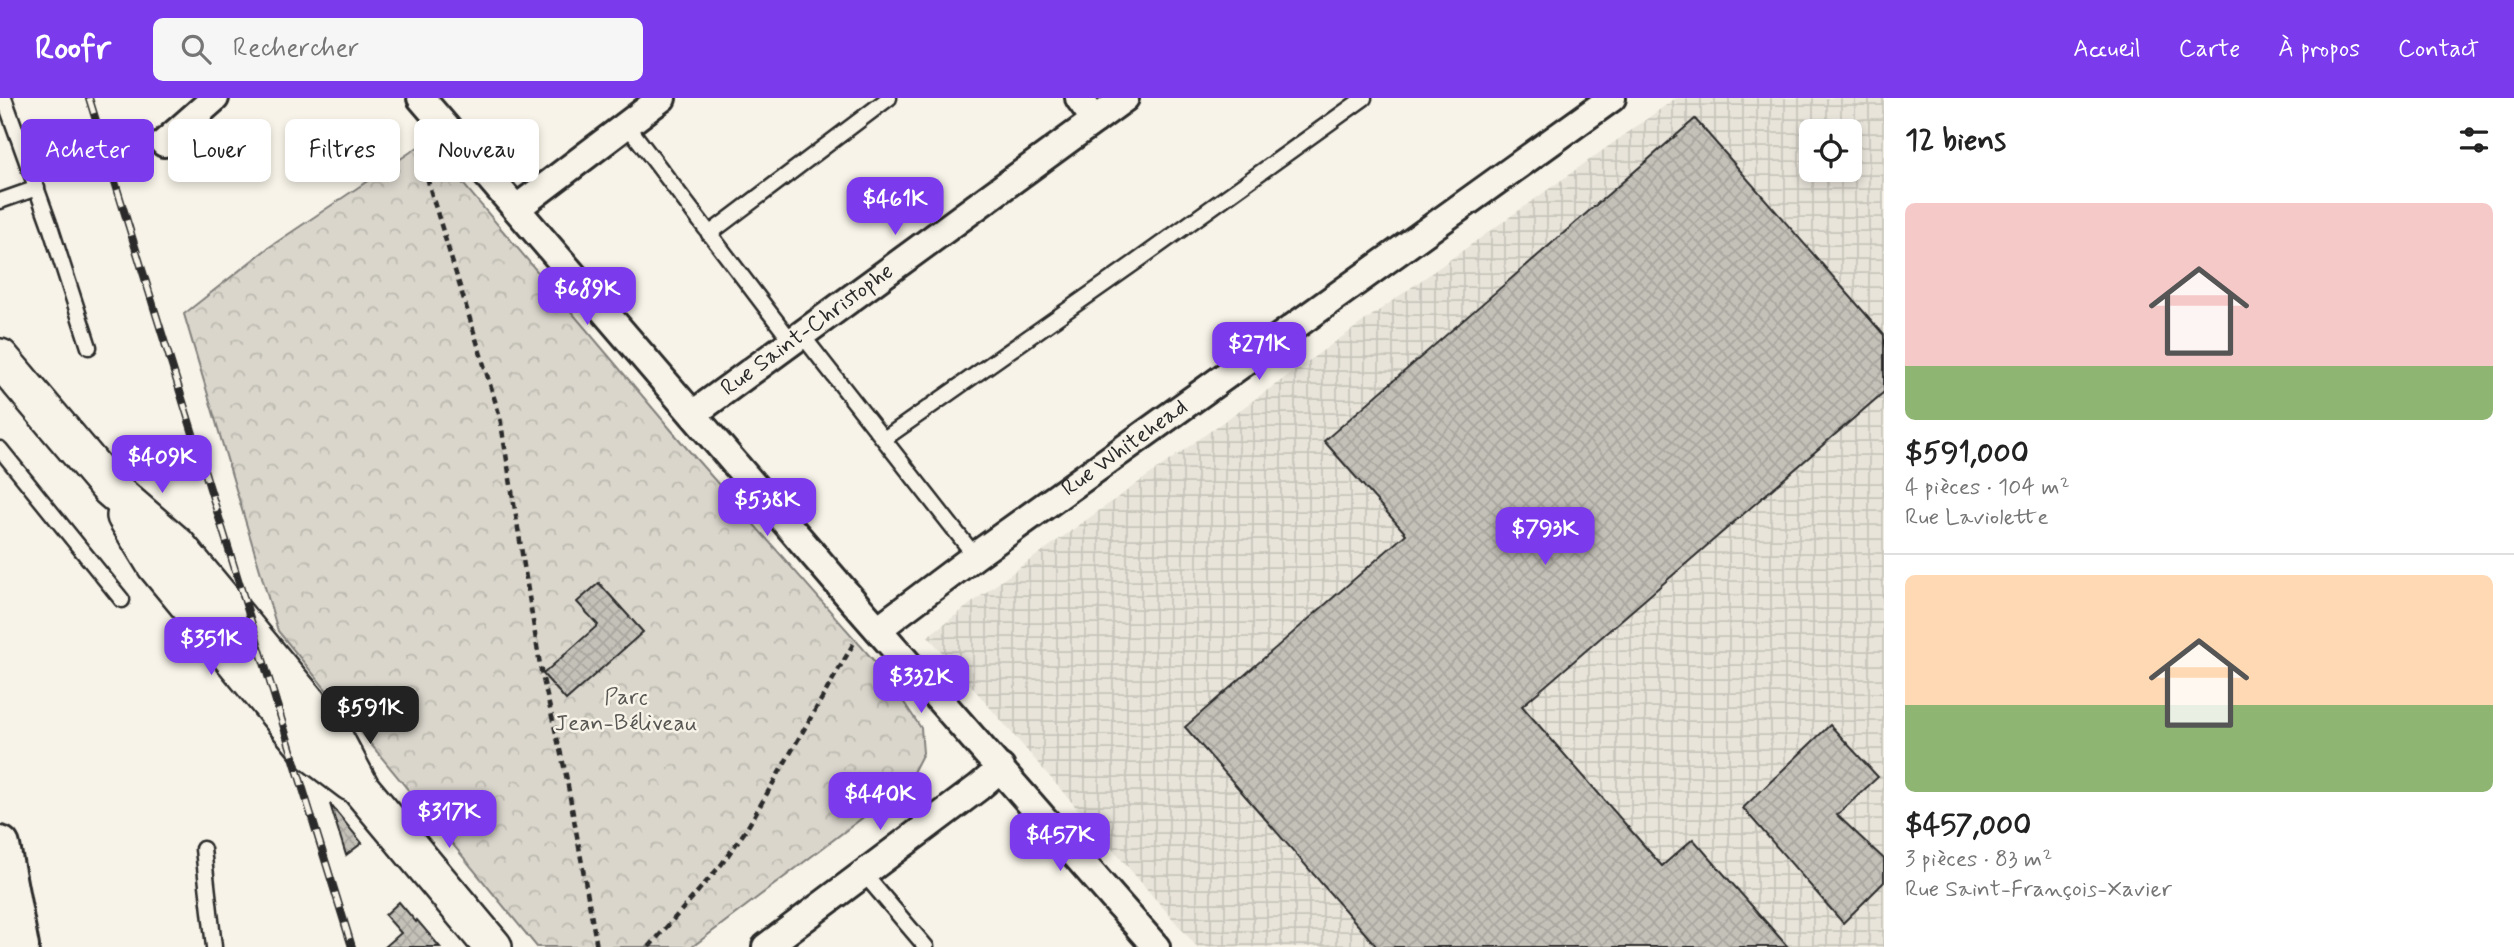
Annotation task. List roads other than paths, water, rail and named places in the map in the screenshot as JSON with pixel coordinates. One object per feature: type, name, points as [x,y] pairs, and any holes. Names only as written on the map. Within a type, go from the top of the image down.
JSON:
[{"type":"highway","points":[[0,846],[19,947]]},
{"type":"main road","points":[[1,360],[110,488],[177,546],[194,566],[329,729],[361,789],[493,947]]},
{"type":"street","points":[[164,143],[215,98]]},
{"type":"street","points":[[421,98],[693,414],[868,634],[1000,768],[1156,947]]},
{"type":"street","points":[[1079,98],[1095,120]]},
{"type":"street","name":"Rue Saint-Christophe","points":[[693,414],[1125,98]]},
{"type":"street","name":"Rue Whitehead","points":[[868,634],[1612,98]]},
{"type":"street","points":[[517,208],[627,125],[655,100]]},
{"type":"street","points":[[766,947],[979,787],[1000,768]]},
{"type":"lane","points":[[4,98],[37,188],[89,347]]},
{"type":"lane","points":[[709,234],[889,98]]},
{"type":"lane","points":[[884,439],[1364,98]]},
{"type":"lane","points":[[627,125],[709,234],[884,439],[975,556]]},
{"type":"lane","points":[[0,201],[37,188]]},
{"type":"lane","points":[[0,449],[122,600]]},
{"type":"lane","points":[[203,849],[215,947]]},
{"type":"lane","points":[[864,874],[926,947]]},
{"type":"railway","points":[[89,98],[352,947]]},
{"type":"park label","name":"Parc Jean-Béliveau","points":[[626,711]]}]
